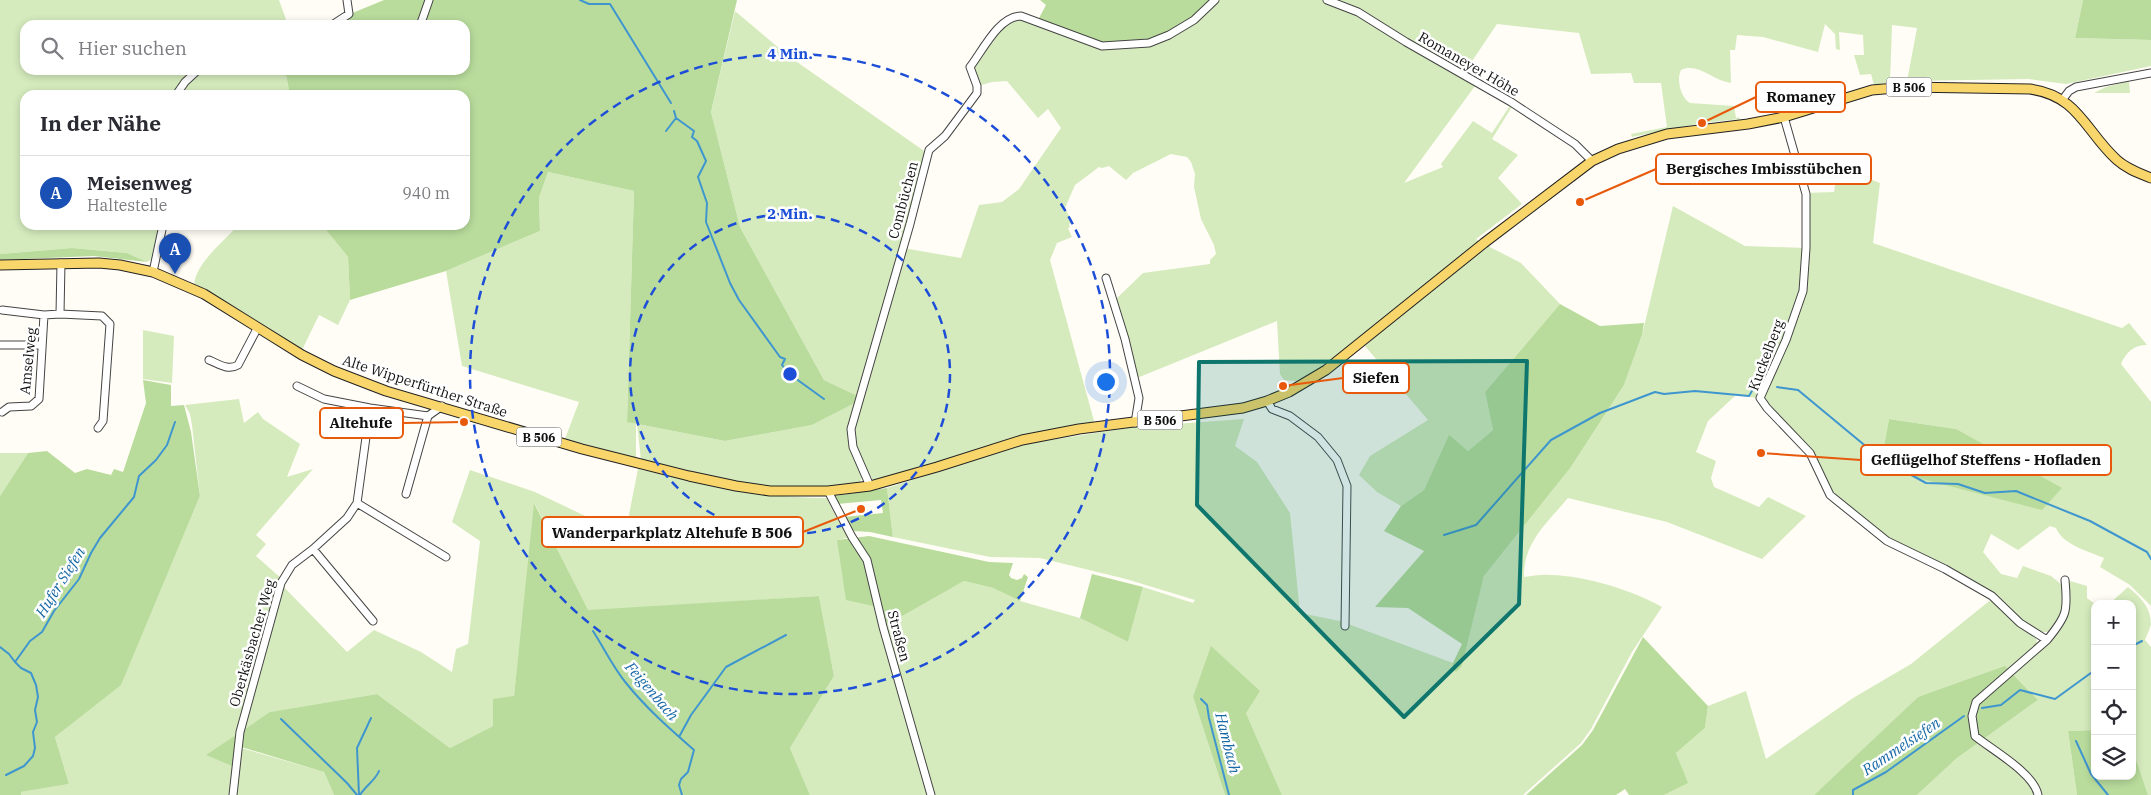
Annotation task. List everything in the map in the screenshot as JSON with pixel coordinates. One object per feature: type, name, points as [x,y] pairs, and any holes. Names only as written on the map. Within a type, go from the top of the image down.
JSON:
[{"type":"main road","name":"B 506","points":[[828,491],[870,486],[1022,440],[1079,429],[1240,408],[1267,402],[1289,392],[1326,370],[1484,243],[1592,161],[1618,148],[1667,134],[1748,124],[1784,117],[1872,90],[1907,87],[2038,90],[2063,100],[2072,107],[2118,161],[2134,171],[2151,178]]},
{"type":"main road","name":"Alte Wipperfürther Straße","points":[[0,265],[61,263],[120,265],[153,272],[204,294],[302,355],[334,371],[386,390],[536,436],[637,464],[736,486],[799,492],[828,491]]},
{"type":"street","points":[[340,20],[349,14],[347,0]]},
{"type":"street","points":[[422,20],[429,0]]},
{"type":"street","name":"Combüchen","points":[[870,486],[853,447],[851,429],[910,224],[929,150],[944,136],[977,93],[977,86],[970,67],[1004,21],[1012,16],[1021,16],[1102,46],[1148,43],[1169,35],[1194,20],[1215,0]]},
{"type":"street","name":"Romaneyer Höhe","points":[[1327,0],[1358,12],[1436,60],[1511,102],[1567,139],[1592,161]]},
{"type":"street","points":[[2063,100],[2069,91],[2076,88],[2151,73]]},
{"type":"street","points":[[179,90],[193,75]]},
{"type":"street","name":"Kuckelberg","points":[[1784,117],[1806,194],[1806,248],[1803,291],[1786,340],[1760,398],[1767,408],[1810,453],[1830,495],[1887,541],[1945,569],[1992,596],[2020,623],[2047,640]]},
{"type":"street","points":[[153,272],[161,230]]},
{"type":"street","points":[[60,314],[61,263]]},
{"type":"street","points":[[1106,278],[1125,339],[1139,398],[1135,423]]},
{"type":"street","name":"Amselweg","points":[[2,310],[44,315],[102,316],[110,324],[102,420],[98,428]]},
{"type":"street","name":"Amselweg","points":[[2,412],[9,407],[31,406],[39,399],[44,315]]},
{"type":"street","points":[[209,360],[227,368],[233,368],[238,365],[258,327]]},
{"type":"street","points":[[0,345],[42,345]]},
{"type":"street","points":[[297,386],[324,399],[428,416]]},
{"type":"street","points":[[1267,402],[1272,409],[1290,416],[1318,437],[1337,460],[1347,486],[1344,626]]},
{"type":"street","points":[[406,494],[428,416],[442,406]]},
{"type":"street","name":"Oberkäsbacher Weg","points":[[233,795],[240,732],[282,579],[292,565],[347,518],[357,503],[370,408]]},
{"type":"street","name":"Straßen","points":[[828,491],[867,560],[883,627],[931,795]]},
{"type":"street","points":[[357,503],[446,557]]},
{"type":"street","points":[[313,549],[373,621]]},
{"type":"street","points":[[2038,795],[2037,789],[2016,766],[1975,736],[1972,716],[1976,702],[2047,640],[2058,627],[2067,608],[2065,580]]},
{"type":"highlighted area","points":[[1527,361],[1519,604],[1404,717],[1197,505],[1199,362]]},
{"type":"green space","points":[[0,0],[279,0],[286,20],[20,20],[20,75],[188,75],[175,90],[20,90],[20,230],[159,230],[152,259],[147,262],[127,253],[72,248],[0,254]]},
{"type":"green space","points":[[384,0],[737,0],[711,112],[740,227],[824,380],[858,396],[855,403],[812,425],[725,441],[627,422],[634,191],[548,172],[539,198],[540,231],[446,271],[350,300],[348,257],[326,230],[470,230],[470,90],[289,90],[286,75],[470,75],[470,20],[341,20],[350,14]]},
{"type":"green space","points":[[1040,0],[1213,0],[1193,19],[1148,42],[1101,45],[1038,20],[1046,5]]},
{"type":"green space","points":[[1216,0],[1325,0],[1365,18],[1475,86],[1404,183],[1443,167],[1441,164],[1473,121],[1492,133],[1511,104],[1513,105],[1492,139],[1518,155],[1498,178],[1522,204],[1476,239],[1481,243],[1325,366],[1296,381],[1284,380],[1280,374],[1277,321],[1137,378],[1115,300],[1143,273],[1210,264],[1210,260],[1216,254],[1214,245],[1201,219],[1194,187],[1195,174],[1187,157],[1171,154],[1133,173],[1126,180],[1109,166],[1099,167],[1075,185],[1065,208],[1073,223],[1069,224],[1070,227],[1068,228],[1072,237],[1057,243],[1050,260],[1094,421],[873,480],[854,445],[853,428],[903,248],[961,258],[979,205],[1002,202],[1019,189],[1061,128],[1048,109],[1038,118],[1007,81],[992,82],[978,86],[971,68],[1004,23],[1012,17],[1038,23]]},
{"type":"green space","points":[[1331,0],[2083,0],[2075,38],[2151,40],[2151,66],[2066,84],[2029,79],[1907,81],[1917,28],[1892,25],[1890,82],[1874,85],[1871,74],[1860,75],[1854,55],[1864,55],[1863,35],[1839,32],[1840,50],[1836,49],[1835,34],[1825,24],[1818,52],[1763,37],[1737,35],[1735,50],[1730,50],[1731,83],[1724,82],[1700,70],[1687,68],[1681,70],[1679,84],[1684,97],[1690,103],[1734,106],[1736,118],[1739,117],[1740,119],[1702,123],[1632,137],[1631,134],[1667,127],[1661,83],[1634,83],[1631,73],[1591,74],[1579,33],[1497,24],[1464,73]]},
{"type":"green space","points":[[2083,0],[2151,0],[2151,40],[2075,38]]},
{"type":"green space","points":[[735,11],[787,55],[927,153],[858,396],[824,380],[740,227],[711,112]]},
{"type":"green space","points":[[197,75],[286,75],[289,90],[182,90]]},
{"type":"green space","points":[[2129,81],[2130,93],[2094,93],[2106,87]]},
{"type":"green space","points":[[1838,167],[1880,183],[1873,243],[2122,328],[2129,323],[2147,345],[2138,346],[2131,350],[2121,364],[2151,402],[2151,606],[2130,585],[2100,567],[2104,558],[2070,543],[2059,534],[2056,528],[2050,526],[2018,550],[1991,534],[1983,552],[2001,574],[2017,578],[2023,566],[2051,576],[2062,585],[2065,609],[2053,629],[2047,632],[2040,632],[2032,629],[2006,607],[1887,541],[1829,493],[1811,451],[1767,407],[1762,396],[1803,291],[1806,193],[1834,192]],"holes":[[[1889,419],[1956,429],[1959,487],[1880,468]]]},
{"type":"green space","points":[[548,172],[634,191],[627,421],[636,424],[636,459],[565,439],[579,402],[462,366],[446,271],[540,231],[539,198]]},
{"type":"green space","points":[[1673,206],[1745,246],[1805,248],[1800,290],[1784,339],[1758,398],[1736,395],[1708,421],[1696,452],[1716,461],[1711,478],[1714,487],[1759,507],[1768,497],[1806,516],[1762,559],[1667,522],[1568,498],[1532,544],[1525,565],[1524,577],[1548,575],[1594,581],[1637,595],[1662,607],[1632,652],[1591,729],[1581,743],[1523,795],[1282,795],[1246,713],[1193,697],[1225,795],[810,795],[790,748],[834,676],[819,596],[588,611],[535,504],[514,696],[493,726],[450,748],[377,694],[271,712],[240,732],[281,584],[347,652],[374,630],[421,652],[452,672],[456,649],[468,644],[480,541],[452,522],[470,470],[535,492],[625,535],[638,469],[755,493],[827,498],[837,519],[851,537],[837,540],[878,607],[886,624],[964,581],[993,588],[1020,601],[1080,618],[1128,642],[1143,587],[1193,603],[1195,600],[1126,579],[1040,558],[990,557],[893,537],[887,488],[1025,444],[1134,427],[1244,419],[1235,446],[1257,462],[1290,513],[1300,613],[1340,621],[1453,663],[1453,669],[1462,666],[1484,576],[1571,467],[1624,385],[1642,335]]},
{"type":"green space","points":[[233,230],[326,230],[348,257],[350,300],[338,325],[319,315],[302,350],[194,285],[200,268]]},
{"type":"green space","points":[[1484,244],[1521,263],[1560,304],[1485,392],[1493,430],[1468,451],[1449,436],[1424,490],[1401,506],[1377,492],[1359,475],[1370,456],[1428,420],[1365,346]]},
{"type":"green space","points":[[72,248],[127,253],[147,262],[94,256],[0,260],[0,254]]},
{"type":"green space","points":[[1560,304],[1600,326],[1644,323],[1642,335],[1624,385],[1571,467],[1484,576],[1462,666],[1456,672],[1453,669],[1453,663],[1462,644],[1408,608],[1375,607],[1424,551],[1384,531],[1401,506],[1424,490],[1449,435],[1468,451],[1493,430],[1485,392]]},
{"type":"green space","points":[[143,330],[174,336],[172,383],[143,379]]},
{"type":"green space","points":[[143,380],[171,385],[171,406],[184,405],[191,432],[200,496],[121,685],[55,737],[69,784],[21,792],[21,795],[0,795],[0,496],[28,453],[47,451],[75,473],[87,469],[111,475],[114,469],[123,472],[146,403]]},
{"type":"green space","points":[[239,399],[244,423],[258,412],[263,419],[300,444],[287,477],[313,469],[256,535],[266,544],[256,556],[282,579],[239,733],[207,755],[234,767],[231,795],[21,795],[21,792],[69,784],[55,737],[121,684],[200,496],[192,425],[190,414],[185,405]]},
{"type":"green space","points":[[855,403],[851,444],[862,477],[860,483],[772,487],[723,479],[641,460],[637,424],[725,441],[812,425]]},
{"type":"green space","points":[[1889,419],[1956,429],[2062,488],[2042,510],[1880,468]]},
{"type":"green space","points":[[0,453],[28,453],[0,496]]},
{"type":"green space","points":[[887,488],[893,537],[854,531],[844,517],[883,513],[881,500],[837,504],[835,496]]},
{"type":"green space","points":[[534,503],[588,610],[819,596],[834,676],[790,748],[810,795],[334,795],[324,772],[238,746],[234,767],[206,755],[270,712],[377,694],[450,748],[493,726],[493,699],[514,696]]},
{"type":"green space","points":[[869,536],[989,562],[1013,563],[1009,575],[1011,578],[1017,580],[1022,578],[1024,574],[1028,577],[1020,601],[993,588],[964,581],[886,625],[878,607],[846,600],[837,540]]},
{"type":"green space","points":[[1092,574],[1143,587],[1128,642],[1080,618]]},
{"type":"green space","points":[[2070,581],[2087,586],[2087,598],[2091,601],[2091,730],[2068,731],[2077,795],[2039,795],[2038,789],[1982,740],[2038,700],[2011,672],[2065,618],[2067,585]]},
{"type":"green space","points":[[2128,587],[2147,607],[2151,618],[2151,626],[2145,640],[2151,647],[2151,795],[2148,795],[2136,759],[2136,600],[2113,600]]},
{"type":"green space","points":[[1993,598],[2036,637],[2037,645],[2009,670],[1918,697],[1814,795],[1664,795],[1687,783],[1676,753],[1705,728],[1708,706],[1746,691],[1766,759],[1853,698],[1911,664]]},
{"type":"green space","points":[[1643,637],[1708,706],[1705,728],[1676,753],[1688,783],[1664,795],[1629,795],[1625,789],[1616,795],[1526,795],[1582,745],[1593,730]]},
{"type":"green space","points":[[1211,646],[1260,691],[1246,713],[1282,795],[1225,795],[1193,697]]},
{"type":"green space","points":[[2005,666],[2038,700],[1957,758],[1917,795],[1814,795],[1918,697]]},
{"type":"green space","points":[[2091,730],[2091,780],[2136,780],[2136,759],[2148,795],[2077,795],[2068,731]]},
{"type":"green space","points":[[1980,741],[2024,774],[2037,795],[1917,795],[1957,758]]},
{"type":"green space","points":[[238,747],[324,772],[334,795],[233,795]]},
{"type":"waterway","points":[[580,0],[589,4],[610,4],[671,103]]},
{"type":"waterway","points":[[674,111],[676,118],[694,131],[692,137],[697,141],[706,161],[698,177],[707,203],[706,222],[730,283],[739,300],[780,357],[785,359],[782,365],[788,373],[824,399]]},
{"type":"waterway","points":[[666,131],[676,118]]},
{"type":"waterway","points":[[1444,535],[1476,525],[1551,440],[1600,413],[1655,392],[1664,394],[1695,391],[1749,396],[1756,384]]},
{"type":"waterway","points":[[1777,387],[1798,390],[1880,458],[1926,483],[1958,484],[1985,493],[2016,491],[2090,521],[2147,552],[2151,559]]},
{"type":"waterway","name":"Hufer Siefen","points":[[6,775],[24,766],[33,756],[35,748],[33,732],[37,722],[35,710],[38,697],[36,685],[31,673],[21,668],[15,662],[30,641],[42,632],[54,611],[79,579],[100,538],[134,497],[139,476],[156,460],[167,445],[175,422]]},
{"type":"waterway","name":"Feigenbach","points":[[593,631],[626,683],[658,718],[694,750],[688,772],[681,779],[679,785],[682,795]]},
{"type":"waterway","name":"Feigenbach","points":[[679,737],[691,715],[726,667],[786,635]]},
{"type":"waterway","name":"Rammelsiefen","points":[[2134,645],[2142,641]]},
{"type":"waterway","points":[[0,647],[15,662]]},
{"type":"waterway","name":"Rammelsiefen","points":[[1982,708],[2001,705],[2020,690],[2055,699],[2091,673]]},
{"type":"waterway","name":"Hambach","points":[[1201,699],[1207,705],[1229,795]]},
{"type":"waterway","name":"Rammelsiefen","points":[[1853,795],[1853,790],[1886,772],[1964,716]]},
{"type":"waterway","points":[[359,795],[357,748],[371,718]]},
{"type":"waterway","points":[[281,719],[357,795]]},
{"type":"waterway","points":[[2076,741],[2091,774],[2108,795]]},
{"type":"waterway","points":[[360,795],[379,771]]},
{"type":"place","name":"Romaney","points":[[1702,123]]},
{"type":"place","name":"Bergisches Imbisstübchen","points":[[1580,202]]},
{"type":"place","name":"Meisenweg","points":[[175,274]]},
{"type":"place","name":"Siefen","points":[[1283,386]]},
{"type":"place","name":"Altehufe","points":[[464,422]]},
{"type":"place","name":"Geflügelhof Steffens - Hofladen","points":[[1761,453]]},
{"type":"place","name":"Wanderparkplatz Altehufe B 506","points":[[861,509]]}]
